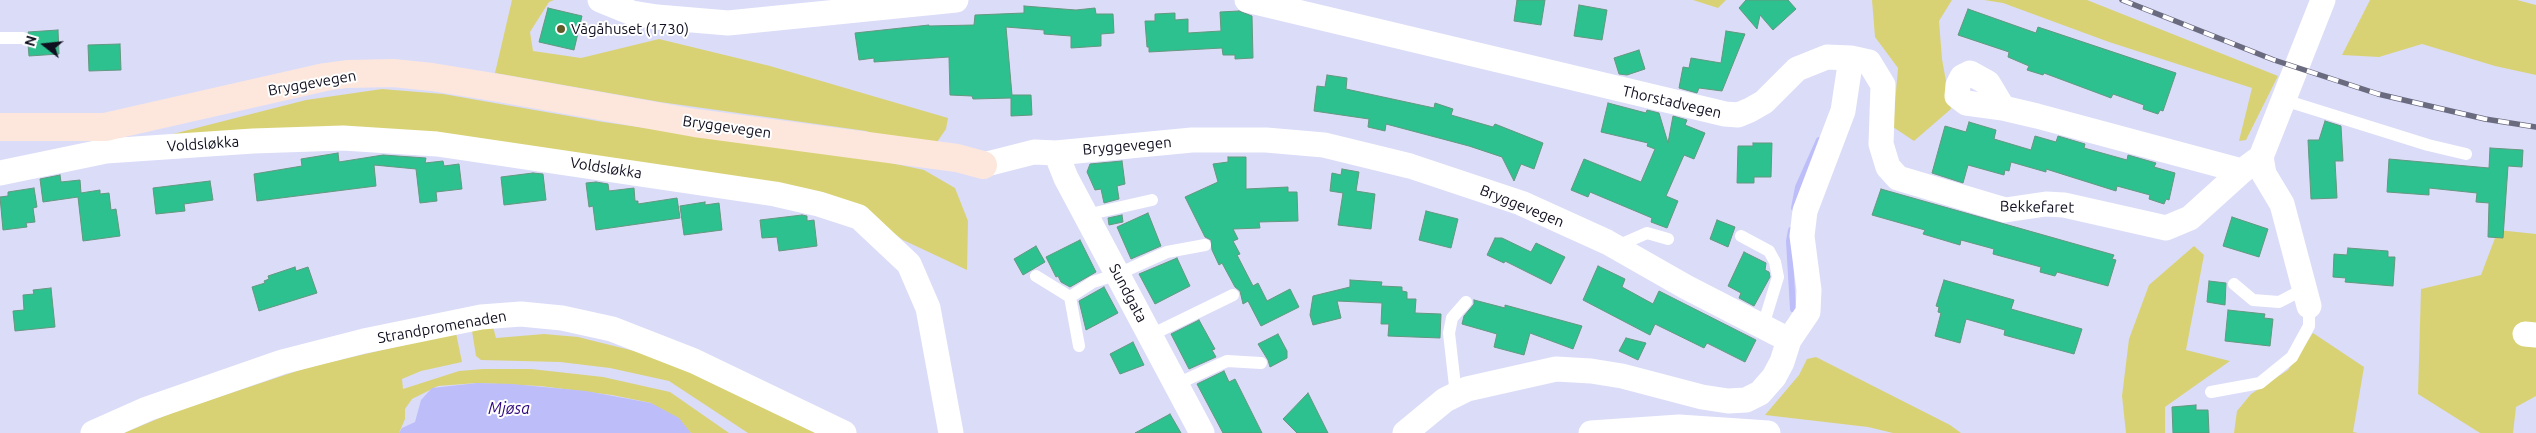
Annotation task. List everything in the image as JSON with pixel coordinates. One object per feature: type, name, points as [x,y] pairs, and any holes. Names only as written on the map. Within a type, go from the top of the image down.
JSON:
[{"type":"street","points":[[600,0],[632,12],[657,17],[728,23],[956,0]]},
{"type":"street","name":"Thorstadvegen","points":[[1247,0],[1725,114],[1738,115],[1764,102],[1797,69],[1827,58],[1851,58]]},
{"type":"street","name":"Bekkefaret","points":[[1851,58],[1869,62],[1883,85],[1881,144],[1888,168],[1898,178],[2005,210],[2046,204],[2064,205],[2166,228],[2190,218],[2252,164],[2284,100],[2323,0]]},
{"type":"street","points":[[1413,430],[1429,412],[1456,395],[1493,382],[1556,369],[1599,372],[1622,376],[1702,397],[1728,401],[1746,400],[1760,392],[1774,377],[1782,362],[1778,335],[1808,312],[1809,290],[1802,236],[1805,211],[1843,111],[1851,58]]},
{"type":"street","name":"Bryggevegen","points":[[0,127],[106,139],[325,77],[347,74],[393,73],[490,86],[695,124],[957,158],[983,165],[1034,152],[1056,153],[1192,140],[1266,140],[1324,146],[1410,166],[1521,203],[1615,247],[1778,335]]},
{"type":"street","points":[[2003,108],[2252,164],[2264,174],[2282,204],[2307,297]]},
{"type":"street","name":"Voldsløkka","points":[[0,173],[106,139],[252,140],[343,138],[437,144],[775,194],[819,204],[859,217],[908,264],[928,308],[951,433]]},
{"type":"street","name":"Sundgata","points":[[1056,153],[1063,171],[1202,433]]},
{"type":"street","name":"Strandpromenaden","points":[[92,433],[147,409],[282,362],[364,341],[480,317],[521,314],[562,318],[612,329],[694,361],[844,433]]},
{"type":"street","points":[[1591,433],[1679,427],[1768,433]]},
{"type":"lane","points":[[0,38],[23,38]]},
{"type":"lane","points":[[2284,100],[2428,145],[2466,154]]},
{"type":"lane","points":[[1086,214],[1152,200]]},
{"type":"lane","points":[[1615,247],[1648,233],[1668,239]]},
{"type":"lane","points":[[1741,236],[1769,251],[1775,262],[1778,277],[1766,316],[1778,335]]},
{"type":"lane","points":[[1070,297],[1093,282],[1118,274],[1167,252],[1205,245]]},
{"type":"lane","points":[[1036,276],[1070,297],[1079,346]]},
{"type":"lane","points":[[2211,392],[2260,383],[2292,357],[2309,326],[2307,297],[2279,302],[2253,300],[2234,284]]},
{"type":"lane","points":[[1151,335],[1233,295]]},
{"type":"lane","points":[[1456,395],[1449,333],[1452,318],[1466,302]]},
{"type":"lane","points":[[1177,384],[1227,360],[1261,363]]},
{"type":"shaded area","points":[[512,0],[554,0],[549,2],[530,32],[533,51],[581,58],[659,39],[770,66],[948,118],[946,129],[935,145],[876,135],[866,131],[660,102],[495,73]]},
{"type":"shaded area","points":[[1693,0],[1726,0],[1718,8]]},
{"type":"shaded area","points":[[1872,0],[1952,0],[1939,21],[1942,59],[1951,109],[1914,141],[1893,127],[1898,68],[1875,37]]},
{"type":"shaded area","points":[[1984,0],[2087,0],[2278,76],[2246,140],[2239,141],[2252,88],[2109,42],[2003,3]]},
{"type":"shaded area","points":[[2370,0],[2517,0],[2536,5],[2536,75],[2495,66],[2422,44],[2379,57],[2342,55]]},
{"type":"shaded area","points":[[382,89],[443,94],[603,122],[886,162],[924,170],[955,188],[968,221],[967,270],[903,240],[862,211],[684,174],[165,136],[306,100]]},
{"type":"shaded area","points":[[2498,230],[2536,234],[2536,396],[2516,407],[2513,433],[2480,433],[2418,394],[2421,289],[2481,275]]},
{"type":"shaded area","points":[[2194,246],[2204,255],[2186,350],[2230,361],[2165,407],[2165,433],[2126,433],[2122,396],[2129,339],[2149,285]]},
{"type":"shaded area","points":[[493,327],[496,338],[544,334],[578,337],[658,357],[816,433],[748,433],[669,381],[610,368],[560,362],[481,360],[476,356],[472,331]]},
{"type":"shaded area","points":[[456,333],[462,362],[421,371],[402,379],[403,389],[459,371],[483,369],[531,369],[603,377],[670,392],[729,433],[691,433],[651,403],[612,395],[540,386],[477,383],[438,386],[412,399],[405,409],[405,419],[399,433],[124,433],[174,412],[309,367]]},
{"type":"shaded area","points":[[2313,333],[2364,367],[2353,432],[2358,433],[2234,433],[2237,411],[2251,394],[2288,370]]},
{"type":"shaded area","points":[[1816,357],[1950,425],[1961,433],[1893,433],[1868,427],[1765,415],[1799,375],[1807,359]]},
{"type":"water","name":"Mjøsa","points":[[477,383],[512,384],[586,391],[651,403],[679,418],[691,433],[399,433],[402,428],[415,422],[421,400],[432,388]]},
{"type":"building","points":[[1517,0],[1545,0],[1541,25],[1514,21]]},
{"type":"building","points":[[1746,0],[1788,0],[1796,9],[1773,30],[1760,15],[1757,29],[1739,8]]},
{"type":"building","points":[[1579,5],[1607,10],[1602,40],[1574,36]]},
{"type":"building","points":[[1024,6],[1076,10],[1095,8],[1096,14],[1113,14],[1114,33],[1101,34],[1101,46],[1071,48],[1071,36],[1044,34],[1044,30],[1006,27],[1012,95],[1031,95],[1032,115],[1011,116],[1011,98],[973,99],[972,96],[950,95],[949,57],[874,62],[874,58],[859,60],[855,33],[929,25],[974,25],[975,15],[1024,13]]},
{"type":"building","name":"Vågåhuset (1730)","points":[[548,8],[582,16],[574,50],[539,42]]},
{"type":"building","points":[[1968,9],[2036,33],[2038,27],[2176,73],[2163,111],[2160,110],[2158,114],[2143,109],[2144,105],[2113,94],[2111,98],[2044,73],[2043,75],[2027,70],[2029,66],[2008,57],[2009,52],[1958,35]]},
{"type":"building","points":[[1239,11],[1252,16],[1253,58],[1235,59],[1235,55],[1223,55],[1222,48],[1149,52],[1145,21],[1155,21],[1155,14],[1175,13],[1175,20],[1188,19],[1188,33],[1221,31],[1220,12]]},
{"type":"building","points":[[58,30],[59,54],[29,56],[28,44],[31,38],[28,32]]},
{"type":"building","points":[[1726,31],[1745,34],[1722,91],[1699,88],[1697,93],[1679,88],[1683,67],[1689,68],[1691,58],[1721,63]]},
{"type":"building","points":[[120,44],[121,70],[89,71],[88,45]]},
{"type":"building","points":[[1639,50],[1645,69],[1627,75],[1619,74],[1614,58]]},
{"type":"building","points":[[1327,75],[1347,78],[1346,89],[1434,108],[1435,103],[1453,109],[1451,115],[1493,127],[1495,124],[1543,143],[1534,169],[1521,164],[1514,181],[1502,157],[1469,146],[1386,124],[1385,131],[1368,127],[1369,119],[1314,111],[1317,86],[1325,87]]},
{"type":"building","points":[[1608,103],[1646,113],[1647,110],[1659,113],[1668,143],[1673,116],[1687,120],[1685,125],[1705,133],[1694,159],[1684,155],[1666,196],[1678,201],[1667,228],[1651,222],[1652,218],[1590,192],[1588,197],[1571,190],[1584,159],[1641,182],[1655,149],[1647,146],[1648,143],[1601,132]]},
{"type":"building","points":[[2325,121],[2341,126],[2343,161],[2335,161],[2337,198],[2311,199],[2308,140],[2319,140]]},
{"type":"building","points":[[1969,122],[1996,130],[1994,139],[2031,150],[2035,136],[2056,142],[2058,136],[2085,144],[2084,148],[2127,160],[2128,155],[2156,163],[2154,167],[2175,173],[2169,200],[2166,199],[2164,204],[2149,199],[2150,195],[2117,186],[2116,191],[2046,169],[2046,172],[2011,162],[2009,171],[2005,170],[2004,175],[1968,165],[1963,183],[1932,173],[1945,126],[1966,132]]},
{"type":"building","points":[[1753,143],[1772,143],[1771,177],[1754,177],[1754,183],[1737,183],[1738,146],[1753,146]]},
{"type":"building","points":[[2490,148],[2523,150],[2522,167],[2508,166],[2503,238],[2488,237],[2489,203],[2476,202],[2477,193],[2429,188],[2429,195],[2387,192],[2389,159],[2489,168]]},
{"type":"building","points":[[338,153],[339,162],[383,155],[426,158],[425,163],[443,161],[444,166],[459,164],[462,189],[436,192],[437,201],[420,203],[416,169],[374,165],[376,186],[257,201],[254,174],[302,166],[301,159]]},
{"type":"building","points":[[1228,157],[1246,157],[1246,189],[1288,187],[1288,192],[1297,192],[1298,221],[1259,222],[1260,228],[1233,229],[1238,239],[1233,241],[1240,254],[1237,255],[1253,286],[1258,283],[1267,301],[1290,289],[1299,307],[1261,326],[1248,301],[1243,304],[1240,291],[1235,287],[1222,263],[1219,265],[1212,250],[1211,240],[1205,237],[1185,197],[1218,182],[1213,164],[1228,162]]},
{"type":"building","points":[[1122,161],[1125,184],[1117,186],[1119,199],[1104,203],[1101,189],[1095,190],[1087,172],[1090,164]]},
{"type":"building","points":[[1342,169],[1359,172],[1356,191],[1375,194],[1371,229],[1338,225],[1343,193],[1330,191],[1332,173],[1341,175]]},
{"type":"building","points":[[533,173],[543,174],[546,200],[504,205],[501,177]]},
{"type":"building","points":[[60,175],[61,182],[80,180],[81,193],[100,190],[100,194],[109,193],[111,210],[116,209],[120,236],[83,241],[78,197],[43,202],[40,179]]},
{"type":"building","points":[[210,181],[213,200],[184,204],[185,211],[156,214],[153,188]]},
{"type":"building","points":[[586,183],[608,184],[609,191],[634,188],[635,201],[638,201],[638,204],[677,198],[680,218],[596,230],[593,206],[589,207]]},
{"type":"building","points":[[34,188],[37,207],[33,208],[35,222],[26,223],[27,227],[3,230],[0,197],[8,196],[8,192]]},
{"type":"building","points":[[1881,189],[2114,255],[2112,259],[2116,260],[2108,286],[2057,272],[2055,276],[2040,272],[2041,267],[1993,254],[1994,249],[1961,240],[1960,245],[1923,234],[1925,230],[1872,215]]},
{"type":"building","points":[[705,202],[705,205],[719,203],[722,230],[684,235],[680,206]]},
{"type":"building","points":[[1426,211],[1458,219],[1451,248],[1419,240]]},
{"type":"building","points":[[1148,213],[1161,246],[1131,259],[1117,227]]},
{"type":"building","points":[[1122,215],[1123,222],[1109,225],[1108,218]]},
{"type":"building","points":[[807,216],[807,221],[814,220],[817,246],[779,251],[777,237],[762,238],[760,220]]},
{"type":"building","points":[[2232,217],[2268,229],[2259,257],[2223,246]]},
{"type":"building","points":[[1717,220],[1735,227],[1728,247],[1710,239]]},
{"type":"building","points":[[1495,238],[1502,238],[1531,252],[1536,243],[1565,257],[1551,284],[1505,261],[1504,263],[1487,255]]},
{"type":"building","points":[[1080,240],[1096,272],[1070,287],[1061,282],[1058,276],[1056,277],[1046,257]]},
{"type":"building","points":[[1036,246],[1045,262],[1023,275],[1014,259]]},
{"type":"building","points":[[2348,248],[2388,251],[2388,257],[2395,257],[2393,286],[2345,282],[2346,278],[2333,277],[2334,254],[2347,255]]},
{"type":"building","points":[[1744,252],[1766,263],[1765,270],[1769,272],[1770,277],[1754,306],[1739,298],[1741,293],[1728,286]]},
{"type":"building","points":[[1177,258],[1190,286],[1155,304],[1139,274]]},
{"type":"building","points":[[1598,266],[1625,279],[1622,287],[1653,304],[1659,291],[1756,340],[1745,362],[1707,343],[1704,348],[1655,324],[1650,335],[1583,300]]},
{"type":"building","points":[[295,267],[296,271],[308,267],[317,293],[259,311],[252,287],[265,283],[264,281],[269,279],[268,276]]},
{"type":"building","points":[[1350,280],[1382,282],[1381,286],[1402,287],[1402,291],[1407,292],[1407,299],[1416,299],[1415,313],[1441,314],[1440,338],[1388,336],[1389,324],[1381,324],[1382,303],[1337,301],[1341,318],[1313,325],[1310,315],[1313,296],[1350,287]]},
{"type":"building","points":[[1944,280],[2014,300],[2011,309],[2082,329],[2074,354],[2004,335],[2005,330],[1966,319],[1960,343],[1935,336],[1941,313],[1938,312],[1939,307],[1936,306]]},
{"type":"building","points":[[2209,281],[2226,283],[2225,305],[2207,302]]},
{"type":"building","points":[[1104,287],[1118,313],[1086,330],[1079,301]]},
{"type":"building","points":[[51,288],[55,327],[15,331],[13,311],[24,310],[23,295],[34,294],[33,290]]},
{"type":"building","points":[[1474,300],[1505,308],[1505,305],[1582,326],[1573,349],[1530,333],[1524,355],[1494,347],[1497,334],[1462,324],[1464,316],[1474,304]]},
{"type":"building","points":[[2228,310],[2265,314],[2264,318],[2273,319],[2270,346],[2225,341]]},
{"type":"building","points":[[1199,320],[1215,349],[1212,350],[1216,357],[1189,369],[1171,334]]},
{"type":"building","points":[[1278,334],[1287,351],[1287,358],[1270,367],[1258,344]]},
{"type":"building","points":[[1626,338],[1646,343],[1638,360],[1619,351]]},
{"type":"building","points":[[1133,342],[1144,365],[1120,374],[1110,354]]},
{"type":"building","points":[[1224,371],[1229,382],[1235,379],[1262,433],[1223,433],[1197,384]]},
{"type":"building","points":[[1308,393],[1328,433],[1297,433],[1283,419]]},
{"type":"building","points":[[2196,405],[2196,410],[2208,410],[2209,433],[2173,433],[2172,407]]},
{"type":"building","points":[[1170,414],[1181,433],[1135,433]]},
{"type":"waterway","points":[[1794,208],[1798,187],[1819,140]]},
{"type":"waterway","points":[[1791,230],[1789,241],[1793,309]]},
{"type":"railway","points":[[2122,0],[2274,60],[2378,94],[2485,119],[2536,127]]},
{"type":"place","name":"Vågåhuset (1730)","points":[[561,29]]}]
